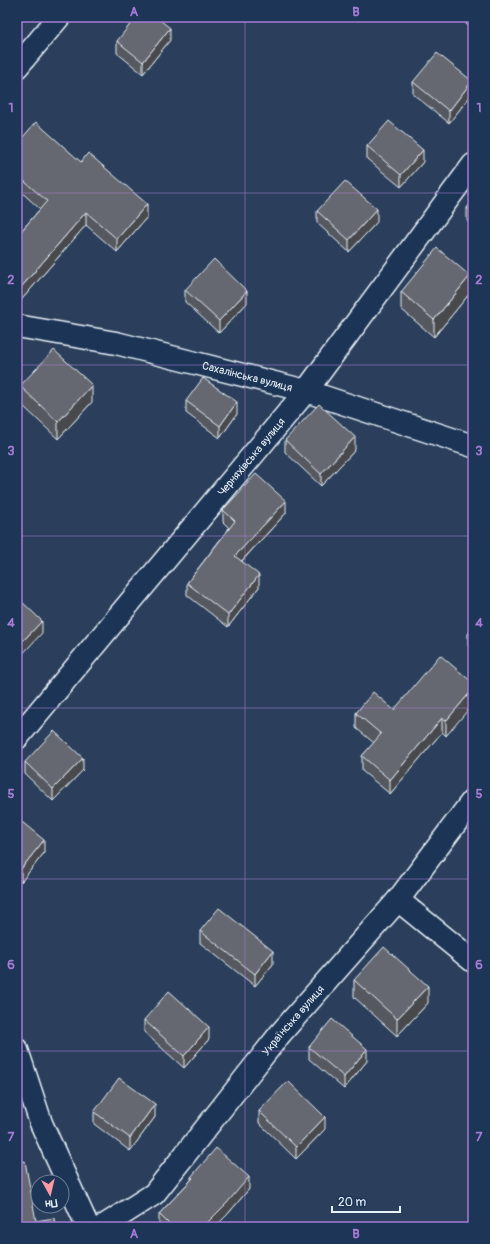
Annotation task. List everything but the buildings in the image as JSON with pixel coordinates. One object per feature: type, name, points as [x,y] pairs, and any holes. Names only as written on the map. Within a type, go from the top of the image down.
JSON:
[{"type":"street","points":[[17,67],[58,17]]},
{"type":"street","name":"Черняхівська вулиця","points":[[17,738],[306,391],[473,165]]},
{"type":"street","name":"Сахалінська вулиця","points":[[17,326],[116,344],[306,391],[473,446]]},
{"type":"street","name":"Українська вулиця","points":[[102,1227],[154,1194],[280,1034],[398,900],[473,800]]},
{"type":"street","points":[[398,900],[473,961]]},
{"type":"street","points":[[17,1050],[41,1123],[88,1227]]}]
